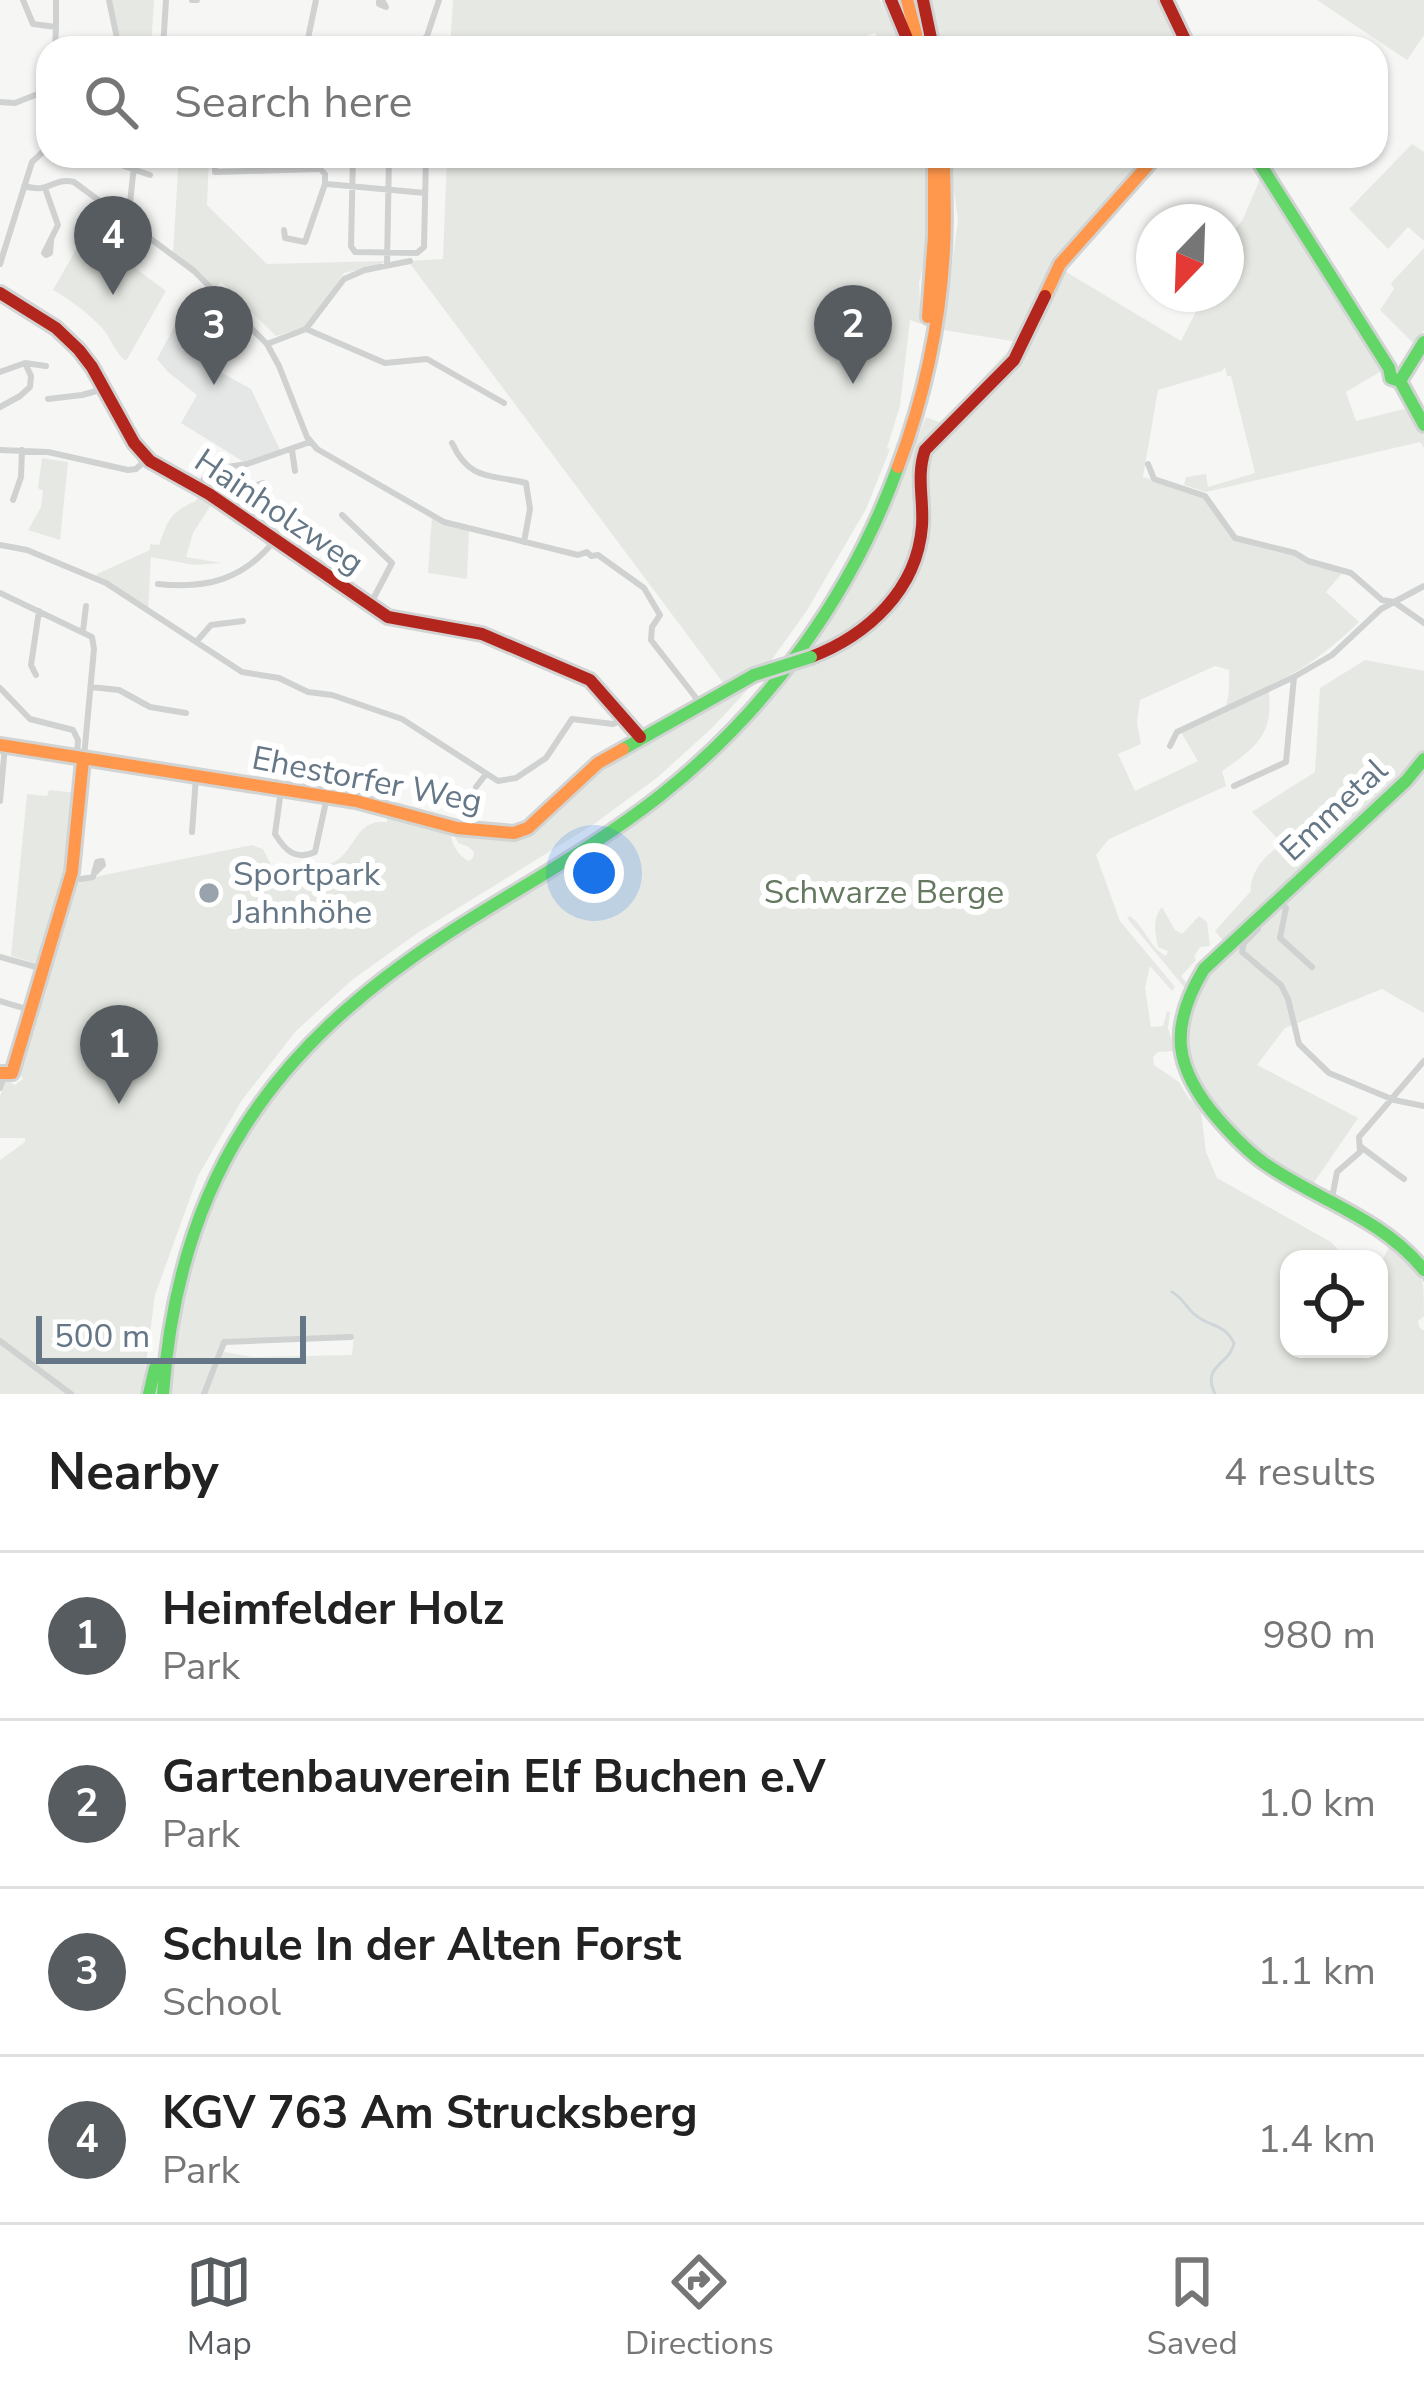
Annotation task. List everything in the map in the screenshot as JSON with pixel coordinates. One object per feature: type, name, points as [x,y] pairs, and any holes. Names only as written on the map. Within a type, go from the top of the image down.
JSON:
[{"type":"main road","points":[[891,0],[914,36]]},
{"type":"main road","points":[[910,0],[919,36]]},
{"type":"main road","points":[[922,36],[923,0]]},
{"type":"main road","points":[[1166,0],[1183,36]]},
{"type":"main road","points":[[155,1394],[154,1368],[172,1268],[199,1195],[233,1128],[290,1052],[325,1015],[390,962],[598,830],[685,764],[749,700],[818,609],[876,500],[910,402],[932,283],[933,168]]},
{"type":"main road","points":[[155,1394],[174,1298],[200,1213],[236,1139],[296,1057],[331,1021],[396,969],[593,844],[692,769],[759,704],[827,614],[894,485],[921,405],[943,285],[944,168]]},
{"type":"main road","name":"Ehestorfer Weg","points":[[3,746],[373,804],[452,827],[520,832],[598,763],[640,737],[754,675],[812,657],[866,630],[886,608],[916,554],[922,527],[923,453],[1000,375],[1022,346],[1060,264],[1145,168]]},
{"type":"main road","points":[[1263,168],[1379,354],[1400,371],[1424,425]]},
{"type":"main road","points":[[0,293],[66,336],[86,358],[147,459]]},
{"type":"main road","points":[[1400,371],[1424,343]]},
{"type":"main road","name":"Hainholzweg","points":[[147,459],[218,500],[396,620],[482,634],[582,676],[595,684],[640,737]]},
{"type":"main road","name":"Emmetal","points":[[1424,759],[1212,961],[1191,988],[1179,1026],[1186,1074],[1201,1099],[1246,1149],[1391,1237],[1424,1270]]},
{"type":"main road","points":[[4,1077],[69,881],[80,760]]},
{"type":"street","points":[[23,0],[34,25],[56,27]]},
{"type":"street","points":[[56,0],[56,36]]},
{"type":"street","points":[[109,0],[116,36]]},
{"type":"street","points":[[164,36],[166,0]]},
{"type":"street","points":[[308,36],[316,0]]},
{"type":"street","points":[[427,36],[439,0]]},
{"type":"street","points":[[0,102],[15,103],[36,93]]},
{"type":"street","points":[[0,264],[36,157]]},
{"type":"street","points":[[128,222],[134,168],[150,175]]},
{"type":"street","points":[[215,168],[215,172],[269,169],[325,174],[305,242],[285,238],[284,230]]},
{"type":"street","points":[[353,168],[351,245],[355,252],[387,253],[422,252],[425,168]]},
{"type":"street","points":[[387,265],[389,168]]},
{"type":"street","points":[[24,186],[45,188],[62,180],[74,182],[194,271],[267,344],[310,442],[440,520],[578,555],[589,552],[634,578],[660,615],[651,640],[700,704]]},
{"type":"street","points":[[325,184],[424,193]]},
{"type":"street","points":[[45,188],[58,223],[51,241]]},
{"type":"street","points":[[267,344],[306,329],[344,279],[410,261]]},
{"type":"street","points":[[306,329],[385,363],[427,359],[504,403]]},
{"type":"street","points":[[0,407],[30,387],[26,363]]},
{"type":"street","points":[[0,372],[26,363],[46,366]]},
{"type":"street","points":[[48,400],[104,388]]},
{"type":"street","points":[[199,488],[214,469],[247,464],[310,442]]},
{"type":"street","points":[[452,443],[460,459],[485,477],[526,483],[530,508],[524,542]]},
{"type":"street","name":"Hainholzweg","points":[[0,450],[77,457],[128,470],[147,459]]},
{"type":"street","points":[[14,500],[22,450]]},
{"type":"street","points":[[292,450],[295,471]]},
{"type":"street","points":[[1148,464],[1154,479],[1205,496],[1235,538],[1351,573],[1382,600],[1394,602],[1424,623]]},
{"type":"street","points":[[218,500],[262,483]]},
{"type":"street","name":"Hainholzweg","points":[[342,515],[392,563],[370,605]]},
{"type":"street","points":[[158,584],[210,585],[259,561],[275,540]]},
{"type":"street","points":[[0,545],[32,552],[106,583],[242,672],[279,678],[308,692],[402,718],[501,781],[522,775],[550,755],[572,719],[613,724],[624,719]]},
{"type":"street","points":[[1170,746],[1177,732],[1332,655],[1381,609],[1424,586]]},
{"type":"street","points":[[0,593],[90,634],[94,641],[80,760]]},
{"type":"street","points":[[83,631],[86,606]]},
{"type":"street","points":[[36,675],[31,665],[39,611]]},
{"type":"street","points":[[197,641],[211,625],[243,621]]},
{"type":"street","points":[[1234,786],[1286,762],[1294,677]]},
{"type":"street","points":[[91,687],[119,690],[150,706],[186,713]]},
{"type":"street","points":[[0,688],[31,719],[73,730],[80,760]]},
{"type":"street","points":[[0,801],[3,746]]},
{"type":"street","points":[[476,788],[486,774]]},
{"type":"street","points":[[192,832],[196,777]]},
{"type":"street","points":[[281,790],[275,836],[288,852],[300,856],[315,852],[327,797]]},
{"type":"street","points":[[69,881],[85,880],[96,872]]},
{"type":"street","name":"Emmetal","points":[[1278,898],[1286,908],[1280,938],[1312,967]]},
{"type":"street","points":[[1257,919],[1258,929],[1242,952],[1281,985],[1299,1044],[1330,1073],[1394,1100],[1424,1106]]},
{"type":"street","points":[[0,957],[43,969]]},
{"type":"street","points":[[0,1001],[30,1010]]},
{"type":"street","points":[[1330,1201],[1337,1172],[1354,1158],[1361,1147],[1360,1137],[1424,1061]]},
{"type":"street","points":[[1361,1147],[1404,1179]]},
{"type":"street","points":[[204,1394],[224,1342],[352,1337]]},
{"type":"street","points":[[0,1341],[71,1394]]},
{"type":"shaded area","points":[[182,312],[222,350],[213,368],[251,389],[280,450],[244,462],[181,423],[197,395],[157,359]]},
{"type":"green space","points":[[110,0],[154,0],[152,36],[117,36]]},
{"type":"green space","points":[[453,0],[880,0],[897,36],[875,33],[451,36]]},
{"type":"green space","points":[[928,0],[1160,0],[1176,36],[935,36]]},
{"type":"green space","points":[[1317,0],[1424,0],[1424,35],[1407,60],[1388,47],[1388,36],[1371,36]]},
{"type":"green space","points":[[1412,144],[1424,152],[1424,241],[1408,227],[1388,249],[1349,209]]},
{"type":"green space","points":[[178,168],[209,168],[207,205],[267,264],[385,261],[344,273],[306,327],[276,336],[221,282],[215,288],[173,253]]},
{"type":"green space","points":[[447,168],[925,168],[927,251],[919,283],[921,324],[910,320],[890,449],[866,509],[806,612],[760,676],[658,777],[594,824],[416,934],[352,980],[296,1031],[242,1100],[198,1176],[155,1295],[142,1394],[0,1394],[0,1160],[25,1138],[0,1138],[0,1096],[6,1080],[15,1085],[23,1079],[17,1070],[71,886],[252,845],[263,849],[284,880],[296,883],[340,858],[363,829],[387,822],[387,815],[451,831],[456,849],[469,861],[474,852],[458,843],[453,831],[525,833],[603,762],[727,688],[408,261],[443,259]]},
{"type":"green space","points":[[951,168],[1141,168],[1059,260],[1018,342],[943,330],[958,220]]},
{"type":"green space","name":"Schwarze Berge","points":[[1261,177],[1383,370],[1346,392],[1356,421],[1408,408],[1424,436],[1424,448],[1420,442],[1206,492],[1184,485],[1186,477],[1206,474],[1208,487],[1255,473],[1231,376],[1225,367],[1158,390],[1143,477],[1203,497],[1232,538],[1344,571],[1326,592],[1359,622],[1316,658],[1268,686],[1266,727],[1246,754],[1222,771],[1226,786],[1109,839],[1096,855],[1120,921],[1175,987],[1172,991],[1150,966],[1145,988],[1151,1027],[1163,1026],[1170,1012],[1168,1028],[1175,1051],[1158,1052],[1154,1065],[1179,1082],[1189,1099],[1200,1103],[1206,1152],[1217,1178],[1339,1250],[1280,1250],[1280,1358],[1388,1358],[1388,1250],[1392,1241],[1422,1281],[1424,1316],[1418,1321],[1424,1331],[1424,1394],[170,1394],[174,1329],[196,1244],[227,1171],[267,1102],[335,1023],[397,972],[620,832],[824,628],[926,417],[941,423],[1012,347],[1025,348],[1058,267],[1181,341],[1196,312],[1244,312],[1244,216]],"holes":[[[1215,666],[1229,670],[1228,698],[1222,712],[1181,732],[1198,761],[1135,791],[1118,754],[1141,744],[1140,700]],[[354,1335],[352,1355],[253,1357],[224,1352],[229,1339]]]},
{"type":"green space","points":[[86,232],[166,291],[126,361],[97,322],[53,290]]},
{"type":"green space","points":[[1424,248],[1424,331],[1413,343],[1380,310],[1394,289],[1391,283]]},
{"type":"green space","points":[[42,458],[68,462],[60,540],[28,530],[41,507]]},
{"type":"green space","points":[[200,493],[213,502],[193,533],[186,557],[222,563],[194,565],[151,557],[148,612],[96,579],[97,574],[150,550],[150,544],[159,545],[171,518]]},
{"type":"green space","points":[[432,516],[469,528],[467,579],[428,573]]},
{"type":"green space","points":[[1365,660],[1424,671],[1424,1013],[1382,989],[1285,1028],[1257,1065],[1358,1118],[1313,1184],[1272,1161],[1216,1107],[1190,1062],[1186,1013],[1210,965],[1270,903],[1224,942],[1215,931],[1251,891],[1259,866],[1279,847],[1278,839],[1252,812],[1315,772],[1320,688]]},
{"type":"green space","points":[[49,790],[77,793],[69,871],[38,964],[11,956],[27,794],[47,796]]},
{"type":"green space","points":[[1162,907],[1182,934],[1199,916],[1207,922],[1210,946],[1200,947],[1196,960],[1181,976],[1188,984],[1184,987],[1127,918],[1166,956],[1168,951],[1158,947],[1155,931]]},
{"type":"waterway","points":[[1177,1064],[1182,1076]]},
{"type":"waterway","points":[[1336,1209],[1370,1228]]},
{"type":"waterway","points":[[1172,1292],[1234,1343],[1214,1371],[1215,1394]]},
{"type":"traffic: fast","points":[[1263,168],[1391,378],[1400,381]]},
{"type":"traffic: fast","points":[[1400,381],[1424,342]]},
{"type":"traffic: fast","points":[[1400,381],[1424,425]]},
{"type":"traffic: fast","points":[[163,1394],[172,1318],[189,1248],[213,1185],[244,1127],[283,1074],[330,1024],[385,978],[635,814],[737,726],[831,605],[879,515],[898,467]]},
{"type":"traffic: fast","points":[[754,675],[811,657]]},
{"type":"traffic: fast","points":[[623,749],[754,675]]},
{"type":"traffic: fast","points":[[1424,759],[1204,969],[1181,1028],[1192,1082],[1246,1148],[1388,1236],[1424,1270]]},
{"type":"traffic: fast","points":[[149,1394],[155,1368]]},
{"type":"traffic: slow","points":[[907,0],[916,34]]},
{"type":"traffic: slow","points":[[898,467],[935,333],[945,237],[944,168]]},
{"type":"traffic: slow","points":[[1045,296],[1060,264],[1145,168]]},
{"type":"traffic: slow","points":[[928,317],[934,169]]},
{"type":"traffic: slow","points":[[0,745],[356,801],[457,828],[514,833],[528,828],[598,763],[623,749]]},
{"type":"traffic: slow","points":[[0,1073],[12,1073],[72,872],[83,760]]},
{"type":"traffic: jam","points":[[891,0],[906,36]]},
{"type":"traffic: jam","points":[[923,0],[930,36]]},
{"type":"traffic: jam","points":[[1166,0],[1183,36]]},
{"type":"traffic: jam","points":[[0,293],[56,328],[79,350],[134,443],[150,461],[209,494],[388,617],[482,634],[590,680],[640,737]]},
{"type":"traffic: jam","points":[[811,657],[870,623],[900,590],[918,549],[925,450],[1014,360],[1045,296]]},
{"type":"place","name":"KGV 763 Am Strucksberg","points":[[113,295]]},
{"type":"place","name":"Gartenbauverein Elf Buchen e.V","points":[[853,384]]},
{"type":"place","name":"Schule In der Alten Forst","points":[[214,385]]},
{"type":"place","name":"Sportpark Jahnhöhe","points":[[209,893]]},
{"type":"place","name":"Heimfelder Holz","points":[[119,1104]]}]
